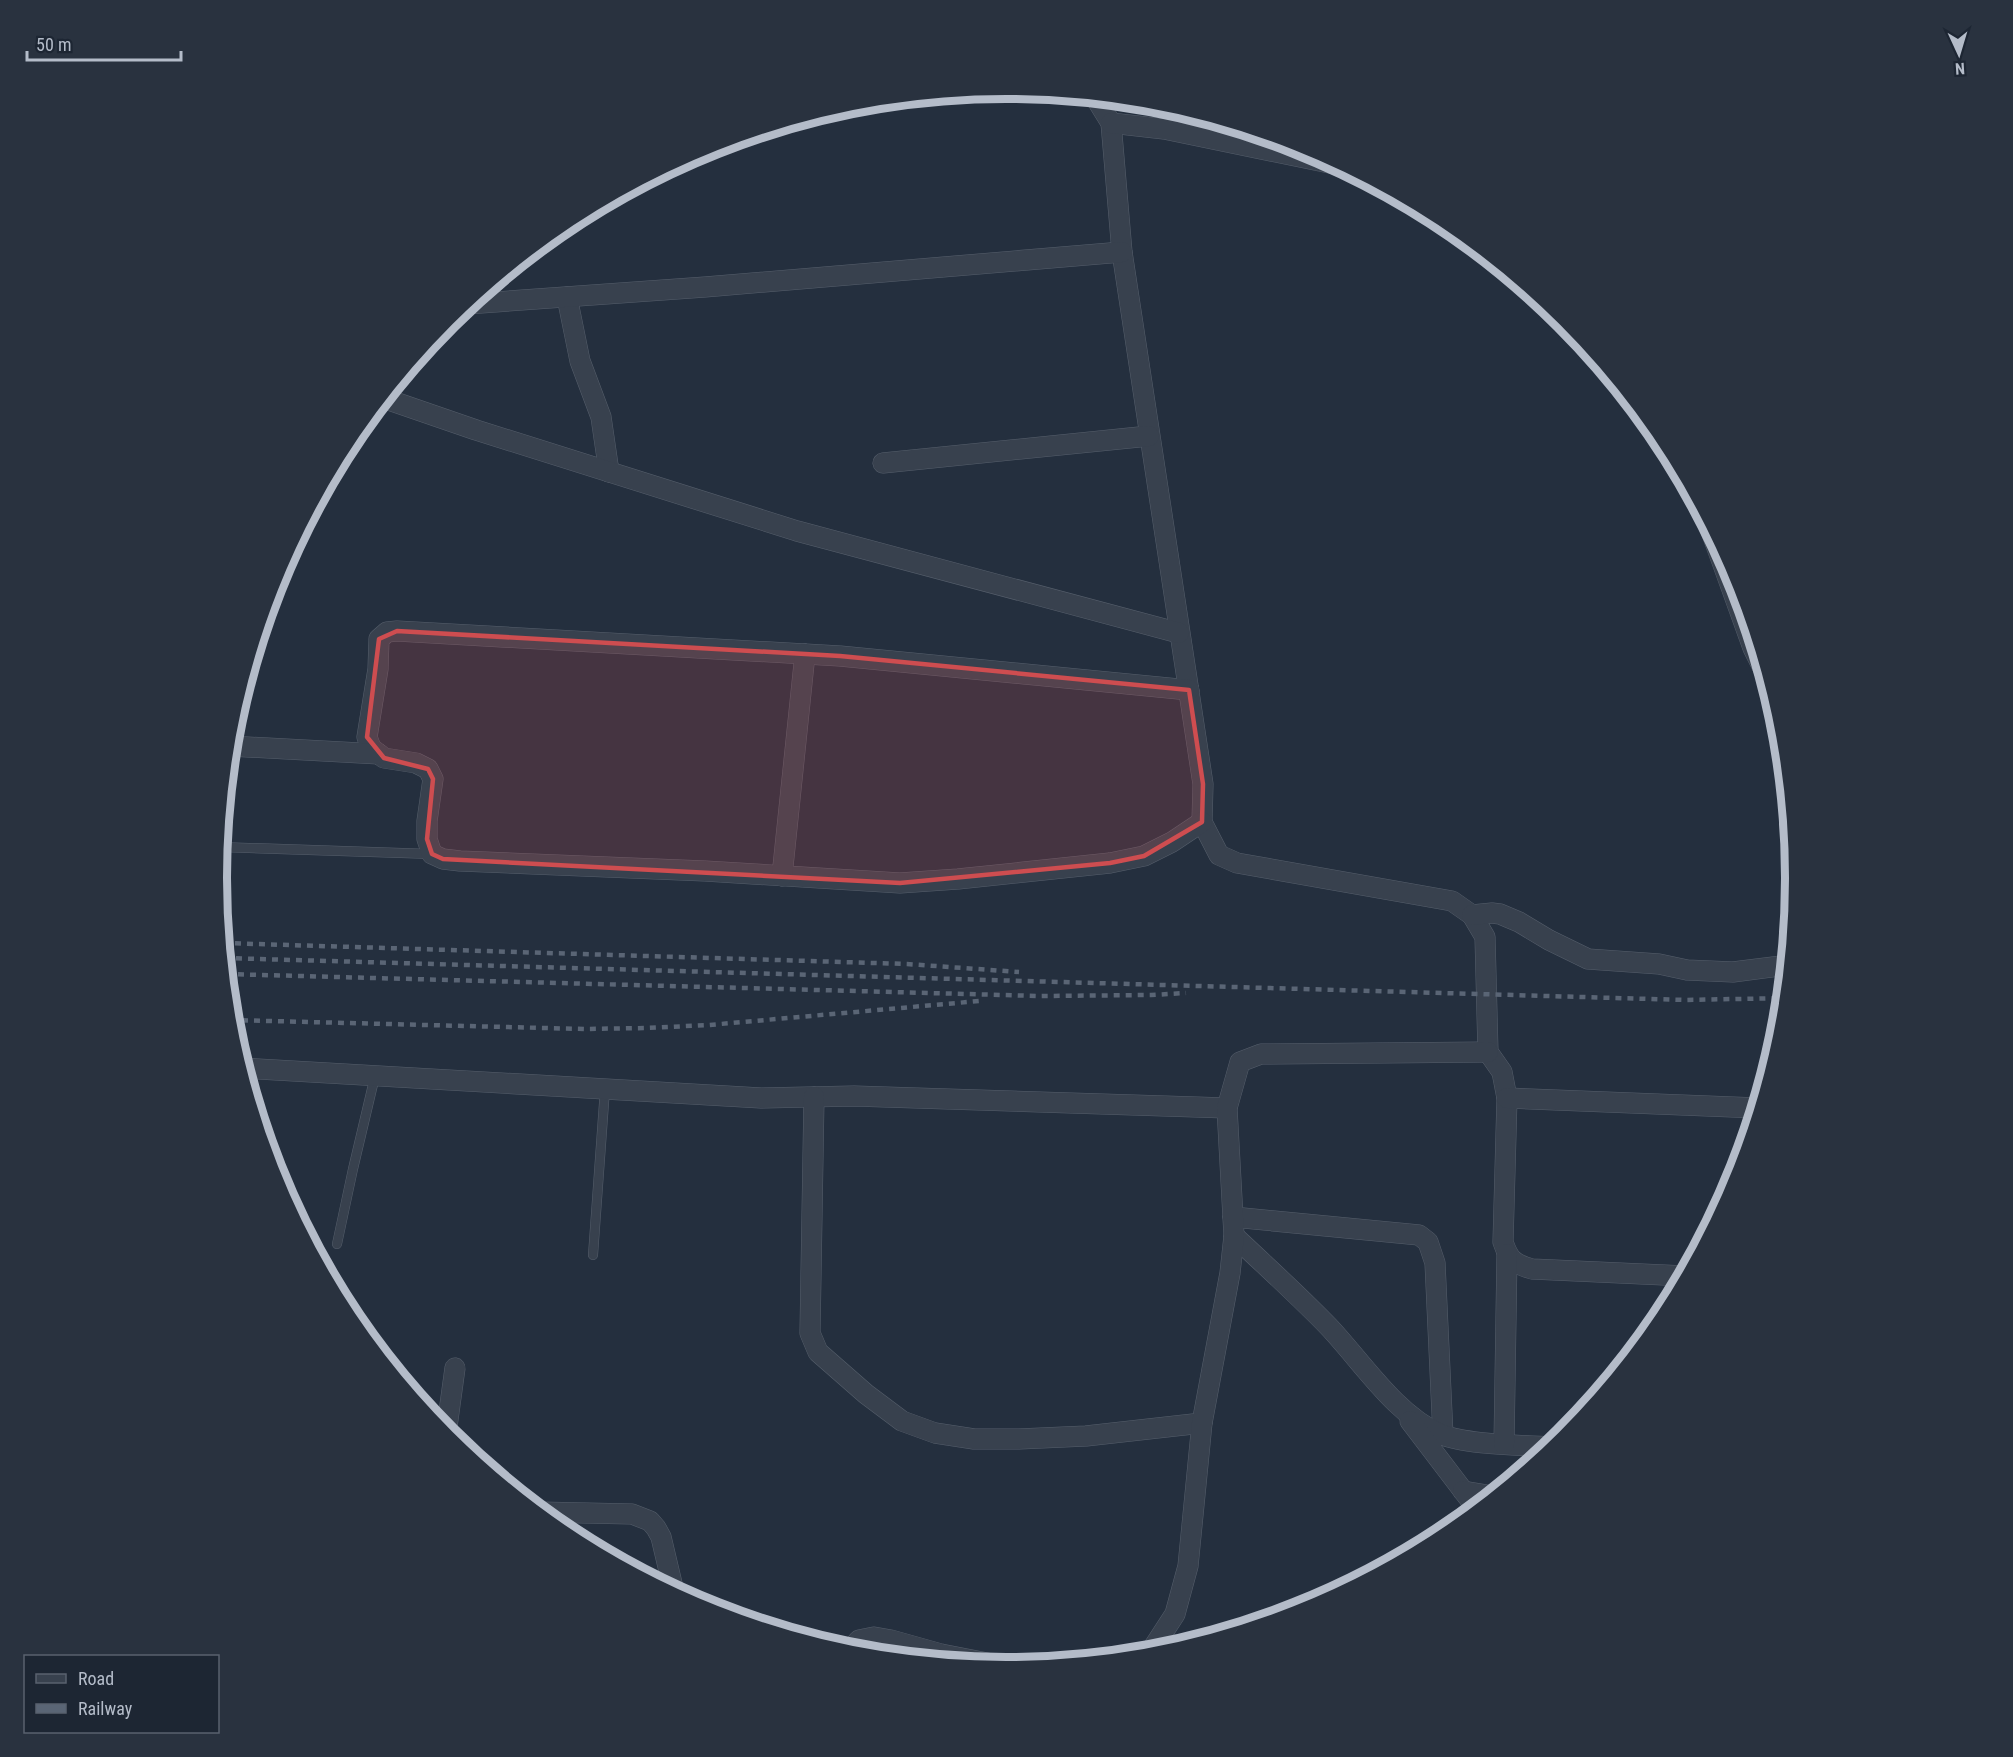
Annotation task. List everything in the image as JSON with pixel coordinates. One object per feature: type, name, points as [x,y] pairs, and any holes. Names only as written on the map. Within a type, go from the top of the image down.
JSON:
[{"type":"street","points":[[1100,105],[1112,123],[1122,252],[1203,784],[1202,822],[1219,855],[1237,863],[1452,901],[1472,915],[1485,937],[1488,1053],[1502,1072],[1507,1098],[1503,1242],[1507,1254],[1504,1444]]},
{"type":"street","points":[[1112,123],[1164,129],[1305,158]]},
{"type":"street","points":[[481,303],[1122,252]]},
{"type":"street","points":[[567,297],[580,361],[601,417],[609,472]]},
{"type":"street","points":[[391,400],[797,531],[1179,633]]},
{"type":"street","points":[[883,463],[1149,436]]},
{"type":"street","points":[[1189,690],[805,654],[387,632],[379,639],[378,669],[367,737],[371,748],[384,758],[416,763],[428,769],[433,779],[427,830],[427,839],[432,854],[443,859],[460,861],[693,870],[900,883],[1110,863],[1144,856],[1172,842],[1202,822]]},
{"type":"street","points":[[782,876],[805,654]]},
{"type":"street","points":[[239,746],[379,754]]},
{"type":"street","points":[[1472,915],[1500,914],[1588,959],[1659,964],[1687,970],[1733,972],[1780,965]]},
{"type":"street","points":[[1156,1643],[1175,1614],[1188,1566],[1202,1423],[1230,1273],[1234,1226],[1227,1108],[1240,1062],[1261,1054],[1488,1053]]},
{"type":"street","points":[[251,1069],[761,1098],[866,1097],[1227,1108]]},
{"type":"street","points":[[814,1097],[810,1334],[818,1352],[866,1394],[902,1421],[915,1427],[935,1433],[974,1439],[1086,1436],[1202,1423]]},
{"type":"street","points":[[1507,1098],[1751,1108]]},
{"type":"street","points":[[1234,1226],[1390,1395],[1473,1503]]},
{"type":"street","points":[[1234,1226],[1419,1235],[1428,1242],[1435,1263],[1443,1435]]},
{"type":"street","points":[[1507,1254],[1516,1264],[1532,1269],[1677,1276]]},
{"type":"street","points":[[448,1422],[455,1368]]},
{"type":"street","points":[[1390,1395],[1422,1425],[1443,1435],[1504,1444],[1540,1446]]},
{"type":"street","points":[[1463,1491],[1484,1495]]},
{"type":"street","points":[[553,1512],[632,1514],[650,1521],[661,1537],[672,1582]]},
{"type":"street","points":[[856,1643],[859,1640],[874,1637],[946,1655]]},
{"type":"lane","points":[[228,847],[432,854]]},
{"type":"lane","points":[[338,1244],[375,1076]]},
{"type":"lane","points":[[593,1255],[605,1089]]},
{"type":"highlighted area","points":[[397,631],[840,656],[1189,690],[1203,784],[1202,822],[1144,856],[1110,863],[900,883],[443,859],[432,854],[427,839],[433,779],[428,769],[384,758],[367,737],[379,639]]},
{"type":"railway","points":[[230,943],[907,964],[1019,972]]},
{"type":"railway","points":[[232,958],[1686,1000],[1776,998]]},
{"type":"railway","points":[[233,974],[1040,996],[1186,993]]},
{"type":"railway","points":[[240,1020],[584,1029],[647,1028],[709,1025],[979,1001]]}]
